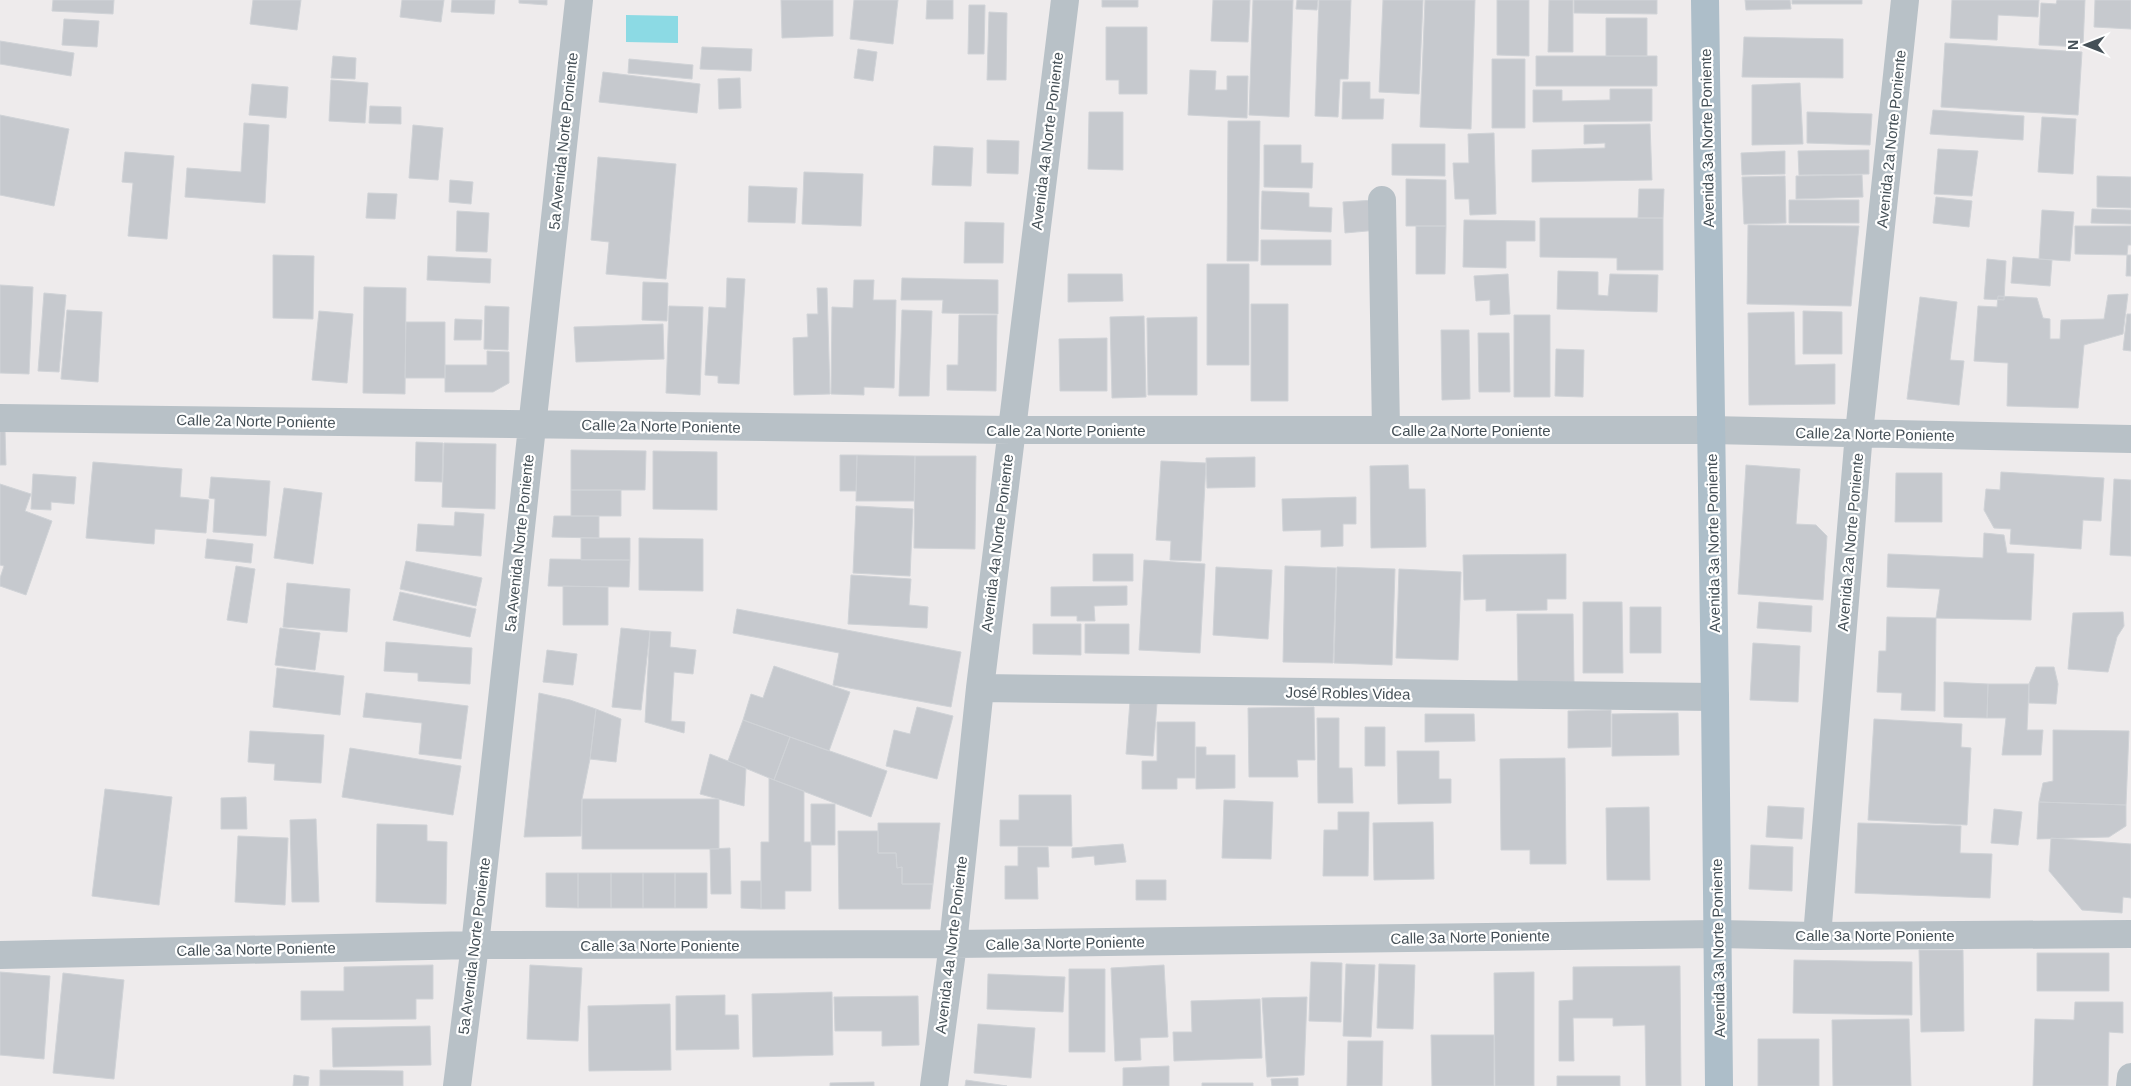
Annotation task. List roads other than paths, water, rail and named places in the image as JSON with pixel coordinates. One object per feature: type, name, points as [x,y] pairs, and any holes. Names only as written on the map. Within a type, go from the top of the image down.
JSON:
[{"type":"main road","name":"Avenida 3a Norte Poniente","points":[[1704,0],[1716,697],[1719,1086]]},
{"type":"street","name":"5a Avenida Norte Poniente","points":[[457,1086],[475,945],[579,0]]},
{"type":"street","name":"Avenida 4a Norte Poniente","points":[[934,1086],[953,944],[980,688],[1011,430],[1065,0]]},
{"type":"street","name":"Avenida 2a Norte Poniente","points":[[1817,936],[1859,433],[1905,0]]},
{"type":"street","points":[[1382,200],[1386,430]]},
{"type":"street","name":"Calle 2a Norte Poniente","points":[[0,418],[1011,430],[1711,430],[2131,439]]},
{"type":"street","name":"José Robles Videa","points":[[980,688],[1716,697]]},
{"type":"street","name":"Calle 3a Norte Poniente","points":[[0,954],[475,945],[953,944],[1718,934],[1817,936],[2131,934]]},
{"type":"street","points":[[2130,1086],[2131,1077]]},
{"type":"water","points":[[626,15],[678,16],[678,43],[626,42]]}]
